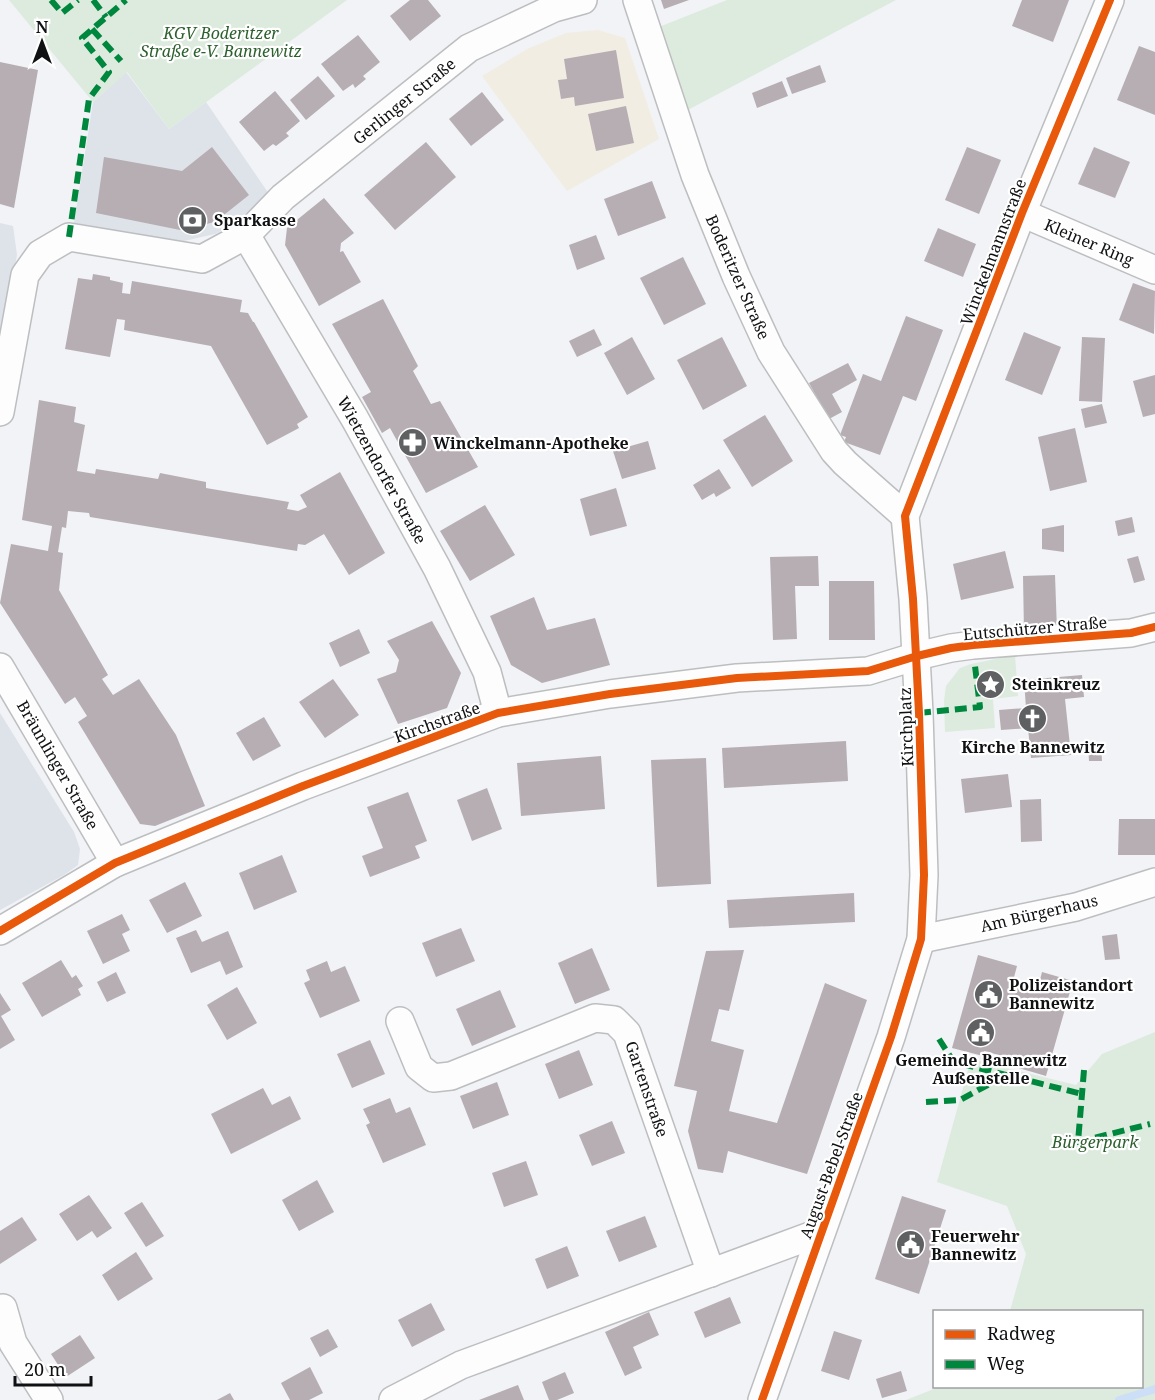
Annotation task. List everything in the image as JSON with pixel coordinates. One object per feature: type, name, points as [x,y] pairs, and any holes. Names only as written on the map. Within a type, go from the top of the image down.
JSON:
[{"type":"street","name":"Gerlinger Straße","points":[[246,235],[283,197],[469,48],[554,8],[583,0]]},
{"type":"street","name":"Boderitzer Straße","points":[[638,0],[694,174],[736,276],[771,352],[834,451],[905,516]]},
{"type":"street","name":"Winckelmannstraße","points":[[905,516],[1023,213],[1110,0]]},
{"type":"street","name":"Kleiner Ring","points":[[1023,213],[1155,270]]},
{"type":"street","points":[[0,412],[25,275],[40,254],[69,237],[202,259],[246,235]]},
{"type":"street","name":"Wietzendorfer Straße","points":[[246,235],[355,419],[436,568],[487,672],[498,713]]},
{"type":"street","name":"Kirchplatz","points":[[905,516],[917,656],[924,875],[921,939]]},
{"type":"street","name":"Eutschützer Straße","points":[[917,656],[973,645],[1131,633],[1155,627]]},
{"type":"street","name":"Kirchstraße","points":[[0,931],[115,863],[303,786],[498,713],[610,694],[737,678],[868,671],[917,656]]},
{"type":"street","name":"Bräunlinger Straße","points":[[0,667],[115,863]]},
{"type":"street","name":"Am Bürgerhaus","points":[[921,939],[1076,907],[1155,882]]},
{"type":"street","name":"August-Bebel-Straße","points":[[762,1400],[891,1037],[921,939]]},
{"type":"street","name":"Gartenstraße","points":[[400,1021],[419,1068],[433,1078],[451,1076],[595,1018],[614,1020],[627,1033],[711,1273]]},
{"type":"street","points":[[393,1400],[461,1365],[821,1232]]},
{"type":"street","points":[[3,1308],[13,1343],[49,1400]]},
{"type":"shaded area","points":[[598,30],[625,38],[659,139],[567,191],[482,76],[527,49],[566,33]]},
{"type":"shaded area","points":[[126,72],[169,129],[206,102],[269,194],[232,225],[215,234],[184,241],[74,223],[93,102]]},
{"type":"shaded area","points":[[0,223],[13,226],[17,255],[0,347]]},
{"type":"shaded area","points":[[0,713],[74,832],[80,849],[78,865],[0,910]]},
{"type":"green space","name":"KGV Boderitzer Straße e-V. Bannewitz","points":[[9,0],[347,0],[169,129],[127,72],[93,102]]},
{"type":"green space","points":[[727,0],[896,0],[684,112],[659,27]]},
{"type":"green space","points":[[1015,655],[1018,696],[993,699],[995,728],[945,732],[946,686],[960,668]]},
{"type":"green space","name":"Bürgerpark","points":[[1155,1032],[1155,1400],[906,1400],[936,1388],[1143,1388],[1143,1310],[1010,1310],[1026,1254],[1007,1206],[937,1182],[971,1059],[1076,1085],[1102,1054]]},
{"type":"building","points":[[410,0],[428,0],[441,16],[410,41],[390,16]]},
{"type":"building","points":[[661,0],[689,0],[664,9]]},
{"type":"building","points":[[1022,0],[1069,0],[1053,42],[1012,26]]},
{"type":"building","points":[[358,35],[380,62],[363,76],[366,79],[355,88],[353,84],[343,91],[321,64]]},
{"type":"building","points":[[1139,46],[1155,52],[1155,115],[1117,100]]},
{"type":"building","points":[[616,50],[624,98],[575,106],[574,97],[561,99],[558,80],[567,79],[564,59]]},
{"type":"building","points":[[0,62],[38,70],[14,208],[0,204]]},
{"type":"building","points":[[820,65],[826,82],[792,94],[786,78]]},
{"type":"building","points":[[318,76],[335,96],[306,120],[290,100]]},
{"type":"building","points":[[782,81],[788,96],[757,108],[752,93]]},
{"type":"building","points":[[275,91],[300,121],[286,133],[289,136],[276,146],[273,144],[264,151],[239,122]]},
{"type":"building","points":[[482,92],[504,120],[471,146],[449,119]]},
{"type":"building","points":[[626,106],[634,143],[596,151],[588,114]]},
{"type":"building","points":[[426,142],[456,177],[395,230],[364,195]]},
{"type":"building","points":[[212,147],[249,195],[215,222],[180,230],[96,213],[104,157],[182,171]]},
{"type":"building","points":[[967,147],[1001,160],[979,214],[945,200]]},
{"type":"building","points":[[1094,147],[1130,162],[1115,198],[1078,184]]},
{"type":"building","points":[[652,181],[666,218],[618,236],[604,199]]},
{"type":"building","points":[[324,198],[354,233],[341,243],[340,252],[343,251],[361,282],[319,306],[285,245],[287,228]]},
{"type":"building","points":[[938,228],[976,244],[963,277],[924,261]]},
{"type":"building","points":[[596,235],[605,259],[577,270],[569,245]]},
{"type":"building","points":[[683,257],[706,304],[664,325],[640,278]]},
{"type":"building","points":[[93,274],[110,277],[110,280],[123,283],[122,293],[130,294],[132,281],[242,300],[240,312],[248,313],[254,322],[308,417],[297,424],[299,428],[267,445],[211,346],[124,330],[125,320],[117,319],[110,357],[65,349],[78,278],[92,280]]},
{"type":"building","points":[[1133,283],[1155,291],[1154,334],[1119,320]]},
{"type":"building","points":[[383,299],[418,366],[413,371],[431,404],[440,401],[478,467],[426,493],[390,428],[382,433],[362,397],[371,392],[332,324]]},
{"type":"building","points":[[906,316],[943,330],[916,401],[903,396],[880,455],[844,442],[846,437],[840,435],[863,374],[881,381]]},
{"type":"building","points":[[594,329],[602,345],[577,357],[569,341]]},
{"type":"building","points":[[1024,332],[1061,347],[1042,395],[1005,380]]},
{"type":"building","points":[[632,337],[655,379],[627,395],[604,353]]},
{"type":"building","points":[[722,337],[747,386],[703,410],[677,360]]},
{"type":"building","points":[[1082,337],[1105,338],[1102,402],[1079,401]]},
{"type":"building","points":[[848,363],[857,380],[832,394],[842,412],[829,419],[809,383]]},
{"type":"building","points":[[1155,375],[1155,414],[1143,417],[1133,381]]},
{"type":"building","points":[[39,400],[76,407],[74,422],[85,425],[77,471],[95,474],[96,469],[158,479],[160,473],[206,482],[206,488],[289,502],[287,509],[298,511],[307,507],[300,495],[340,472],[385,553],[349,575],[324,534],[305,545],[298,544],[297,551],[90,517],[89,513],[68,511],[66,528],[62,527],[58,552],[63,553],[59,590],[108,675],[102,679],[113,695],[139,679],[176,735],[205,806],[155,826],[140,824],[78,722],[87,716],[75,697],[65,704],[0,603],[11,544],[48,551],[52,526],[22,520]]},
{"type":"building","points":[[1102,404],[1107,423],[1085,428],[1081,409]]},
{"type":"building","points":[[765,415],[793,461],[752,487],[723,440]]},
{"type":"building","points":[[1075,428],[1087,482],[1050,491],[1038,437]]},
{"type":"building","points":[[648,441],[656,469],[622,479],[613,451]]},
{"type":"building","points":[[719,469],[731,488],[716,497],[714,493],[702,500],[693,485]]},
{"type":"building","points":[[616,488],[627,526],[590,536],[580,499]]},
{"type":"building","points":[[485,505],[515,555],[470,581],[440,531]]},
{"type":"building","points":[[1132,517],[1135,532],[1118,536],[1115,521]]},
{"type":"building","points":[[1064,525],[1064,552],[1042,549],[1042,529]]},
{"type":"building","points":[[1005,551],[1014,588],[961,600],[953,564]]},
{"type":"building","points":[[818,556],[819,586],[795,586],[797,639],[773,640],[770,557]]},
{"type":"building","points":[[1138,556],[1145,580],[1134,583],[1127,559]]},
{"type":"building","points":[[1055,575],[1057,631],[1024,632],[1023,576]]},
{"type":"building","points":[[829,581],[874,581],[875,640],[829,640]]},
{"type":"building","points":[[534,597],[547,630],[595,618],[610,665],[542,683],[511,665],[490,616]]},
{"type":"building","points":[[432,621],[461,673],[447,708],[398,724],[377,679],[396,672],[399,660],[387,641]]},
{"type":"building","points":[[359,629],[370,653],[340,667],[329,643]]},
{"type":"building","name":"Kirche Bannewitz","points":[[1082,675],[1084,697],[1065,699],[1071,755],[1031,758],[1028,728],[1001,730],[999,710],[1026,708],[1024,680]]},
{"type":"building","points":[[333,679],[359,715],[325,738],[299,702]]},
{"type":"building","points":[[264,717],[281,746],[253,761],[236,733]]},
{"type":"building","points":[[846,741],[848,781],[724,788],[722,748]]},
{"type":"building","points":[[1101,743],[1102,761],[1089,761],[1088,744]]},
{"type":"building","points":[[601,756],[605,809],[521,816],[517,763]]},
{"type":"building","points":[[706,758],[711,884],[657,887],[651,760]]},
{"type":"building","points":[[1008,774],[1012,807],[965,813],[961,779]]},
{"type":"building","points":[[487,788],[502,829],[472,841],[457,800]]},
{"type":"building","points":[[408,792],[427,841],[415,846],[420,858],[370,877],[362,856],[383,848],[367,807]]},
{"type":"building","points":[[1041,799],[1042,841],[1021,842],[1020,800]]},
{"type":"building","points":[[1119,819],[1155,819],[1155,855],[1118,855]]},
{"type":"building","points":[[282,855],[297,892],[254,910],[239,873]]},
{"type":"building","points":[[185,882],[202,916],[167,933],[149,900]]},
{"type":"building","points":[[854,893],[855,922],[729,928],[727,900]]},
{"type":"building","points":[[122,914],[130,930],[122,934],[130,951],[103,964],[87,931]]},
{"type":"building","points":[[461,928],[475,961],[436,977],[422,943]]},
{"type":"building","points":[[196,930],[202,942],[228,931],[243,967],[226,975],[220,961],[191,973],[176,938]]},
{"type":"building","points":[[1117,934],[1120,959],[1105,960],[1102,936]]},
{"type":"building","points":[[592,948],[610,990],[575,1004],[558,963]]},
{"type":"building","points":[[744,950],[729,1011],[719,1009],[711,1041],[744,1050],[729,1111],[777,1123],[825,983],[867,1000],[807,1174],[728,1151],[723,1173],[698,1169],[688,1131],[697,1091],[674,1086],[706,951]]},
{"type":"building","points":[[978,955],[1017,966],[1013,981],[1038,988],[1042,972],[1073,981],[1046,1076],[1015,1067],[1017,1060],[984,1051],[983,1056],[952,1048]]},
{"type":"building","points":[[61,960],[72,978],[76,975],[83,986],[78,989],[81,995],[42,1017],[22,983]]},
{"type":"building","points":[[327,961],[331,972],[345,966],[360,1001],[320,1018],[304,983],[310,980],[306,970]]},
{"type":"building","points":[[116,972],[126,993],[107,1002],[97,982]]},
{"type":"building","points":[[237,987],[257,1023],[227,1040],[207,1005]]},
{"type":"building","points":[[500,990],[516,1027],[472,1046],[456,1009]]},
{"type":"building","points":[[0,993],[11,1010],[1,1016],[15,1040],[0,1049]]},
{"type":"building","points":[[370,1040],[385,1074],[352,1088],[337,1054]]},
{"type":"building","points":[[579,1050],[593,1085],[559,1099],[545,1064]]},
{"type":"building","points":[[497,1082],[509,1115],[473,1129],[460,1096]]},
{"type":"building","points":[[263,1088],[272,1105],[290,1096],[301,1119],[231,1154],[211,1114]]},
{"type":"building","points":[[390,1098],[396,1113],[410,1107],[426,1145],[383,1163],[366,1125],[370,1123],[363,1109]]},
{"type":"building","points":[[612,1121],[625,1153],[592,1166],[579,1135]]},
{"type":"building","points":[[526,1161],[538,1195],[504,1207],[492,1173]]},
{"type":"building","points":[[317,1180],[334,1212],[299,1231],[282,1200]]},
{"type":"building","points":[[89,1195],[112,1228],[97,1238],[92,1231],[77,1241],[59,1214]]},
{"type":"building","name":"Feuerwehr Bannewitz","points":[[902,1196],[946,1210],[919,1294],[875,1279]]},
{"type":"building","points":[[142,1202],[164,1236],[146,1247],[124,1213]]},
{"type":"building","points":[[645,1216],[657,1247],[619,1262],[606,1231]]},
{"type":"building","points":[[22,1217],[37,1240],[0,1264],[0,1231]]},
{"type":"building","points":[[567,1246],[579,1276],[547,1289],[535,1259]]},
{"type":"building","points":[[136,1252],[153,1279],[118,1301],[102,1275]]},
{"type":"building","points":[[730,1297],[741,1323],[705,1338],[694,1312]]},
{"type":"building","points":[[431,1303],[445,1330],[412,1347],[398,1320]]},
{"type":"building","points":[[649,1312],[659,1335],[633,1347],[642,1368],[625,1376],[605,1332]]},
{"type":"building","points":[[328,1329],[338,1347],[320,1357],[310,1338]]},
{"type":"building","points":[[834,1331],[862,1340],[849,1380],[821,1371]]},
{"type":"building","points":[[80,1335],[95,1358],[66,1377],[51,1354]]},
{"type":"building","points":[[310,1367],[323,1393],[309,1400],[290,1400],[281,1383]]},
{"type":"building","points":[[901,1371],[907,1391],[882,1398],[876,1379]]},
{"type":"building","points":[[565,1372],[574,1393],[557,1400],[549,1400],[542,1382]]},
{"type":"building","points":[[518,1385],[524,1400],[479,1400]]},
{"type":"building","points":[[230,1393],[234,1400],[217,1400]]},
{"type":"waterway","points":[[1119,1400],[1155,1389]]},
{"type":"marked path","points":[[51,0],[62,13],[78,0]]},
{"type":"marked path","points":[[93,0],[106,17]]},
{"type":"marked path","points":[[69,237],[89,99],[109,72],[82,38],[126,0]]},
{"type":"marked path","points":[[92,29],[121,61]]},
{"type":"marked path","points":[[919,713],[980,707],[975,666]]},
{"type":"marked path","points":[[939,1039],[953,1061]]},
{"type":"marked path","points":[[962,1064],[1082,1094]]},
{"type":"marked path","points":[[1084,1070],[1078,1142],[1150,1124]]},
{"type":"marked path","points":[[926,1102],[960,1100],[1006,1075]]},
{"type":"cycle path","points":[[762,1400],[891,1037],[921,939],[924,875],[919,713],[913,599],[905,516],[1022,213],[1110,0]]},
{"type":"cycle path","points":[[0,931],[115,863],[303,786],[498,713],[610,694],[737,678],[868,671],[951,648],[1131,633],[1155,627]]},
{"type":"place","name":"Sparkasse","points":[[193,220]]},
{"type":"place","name":"Winckelmann-Apotheke","points":[[412,443]]},
{"type":"place","name":"Steinkreuz","points":[[991,684]]},
{"type":"place","name":"Kirche Bannewitz","points":[[1033,719]]},
{"type":"place","name":"Polizeistandort Bannewitz","points":[[988,994]]},
{"type":"place","name":"Gemeinde Bannewitz Außenstelle","points":[[981,1032]]},
{"type":"place","name":"Feuerwehr Bannewitz","points":[[910,1245]]}]
